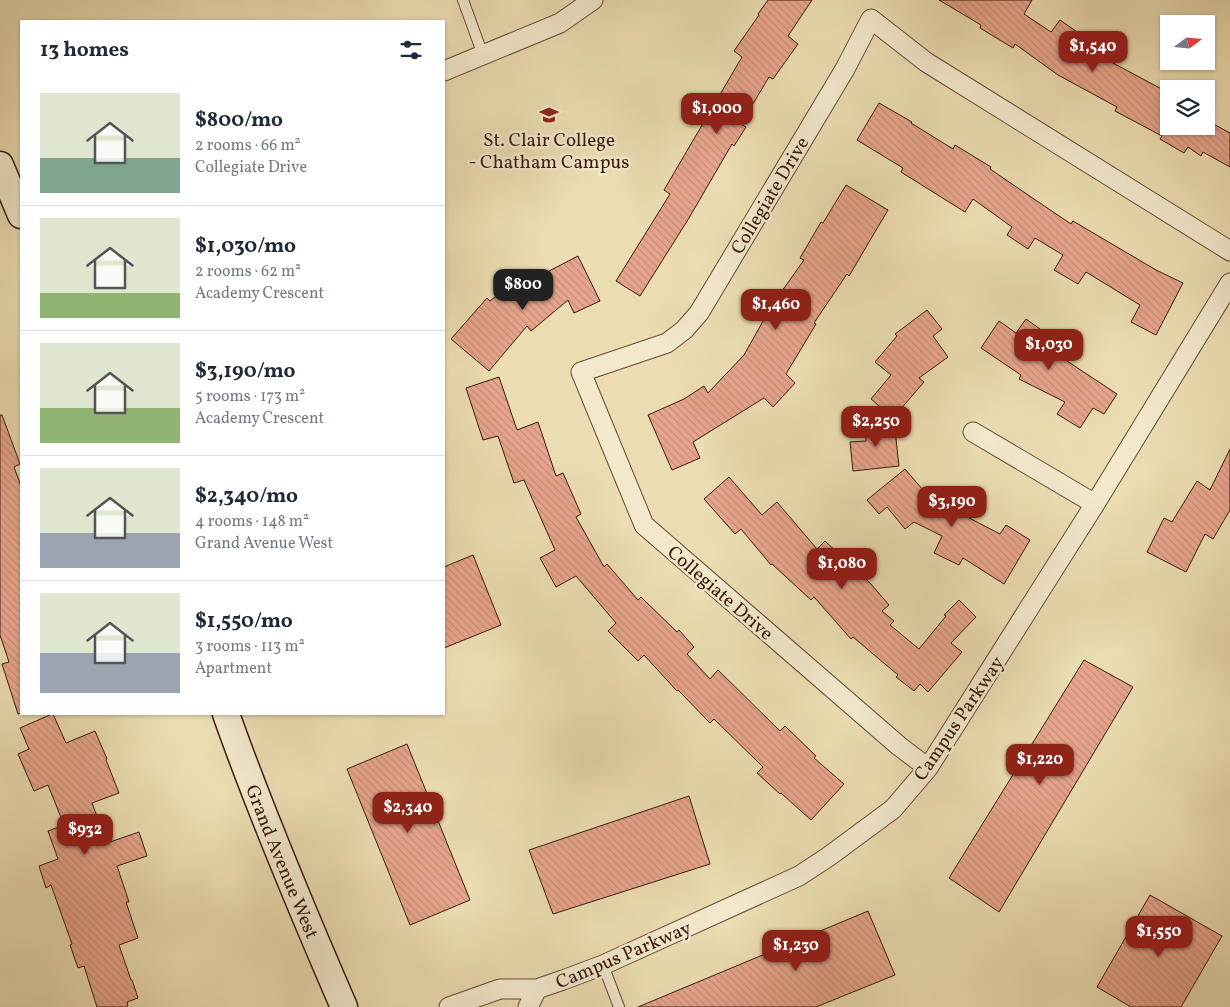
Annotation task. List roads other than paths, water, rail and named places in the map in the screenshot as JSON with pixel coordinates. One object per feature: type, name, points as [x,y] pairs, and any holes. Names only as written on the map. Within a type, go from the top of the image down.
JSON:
[{"type":"main road","points":[[0,165],[20,213]]},
{"type":"main road","name":"Grand Avenue West","points":[[226,715],[240,754],[344,1007]]},
{"type":"street","points":[[445,71],[560,23],[593,0]]},
{"type":"street","name":"Collegiate Drive","points":[[928,768],[891,740],[644,525],[581,372],[667,343],[684,330],[699,313],[845,69],[871,19],[926,62],[1230,251]]},
{"type":"street","name":"Campus Parkway","points":[[449,1007],[500,989],[537,989],[603,965],[799,876],[828,857],[892,809],[928,768],[1095,504],[1230,283]]},
{"type":"street","points":[[973,432],[1095,504]]},
{"type":"street","name":"Campus Parkway","points":[[528,1007],[537,989]]},
{"type":"lane","points":[[462,0],[484,55]]},
{"type":"lane","points":[[603,965],[619,1007]]},
{"type":"place","name":"St. Clair College - Chatham Campus","points":[[549,115]]}]
